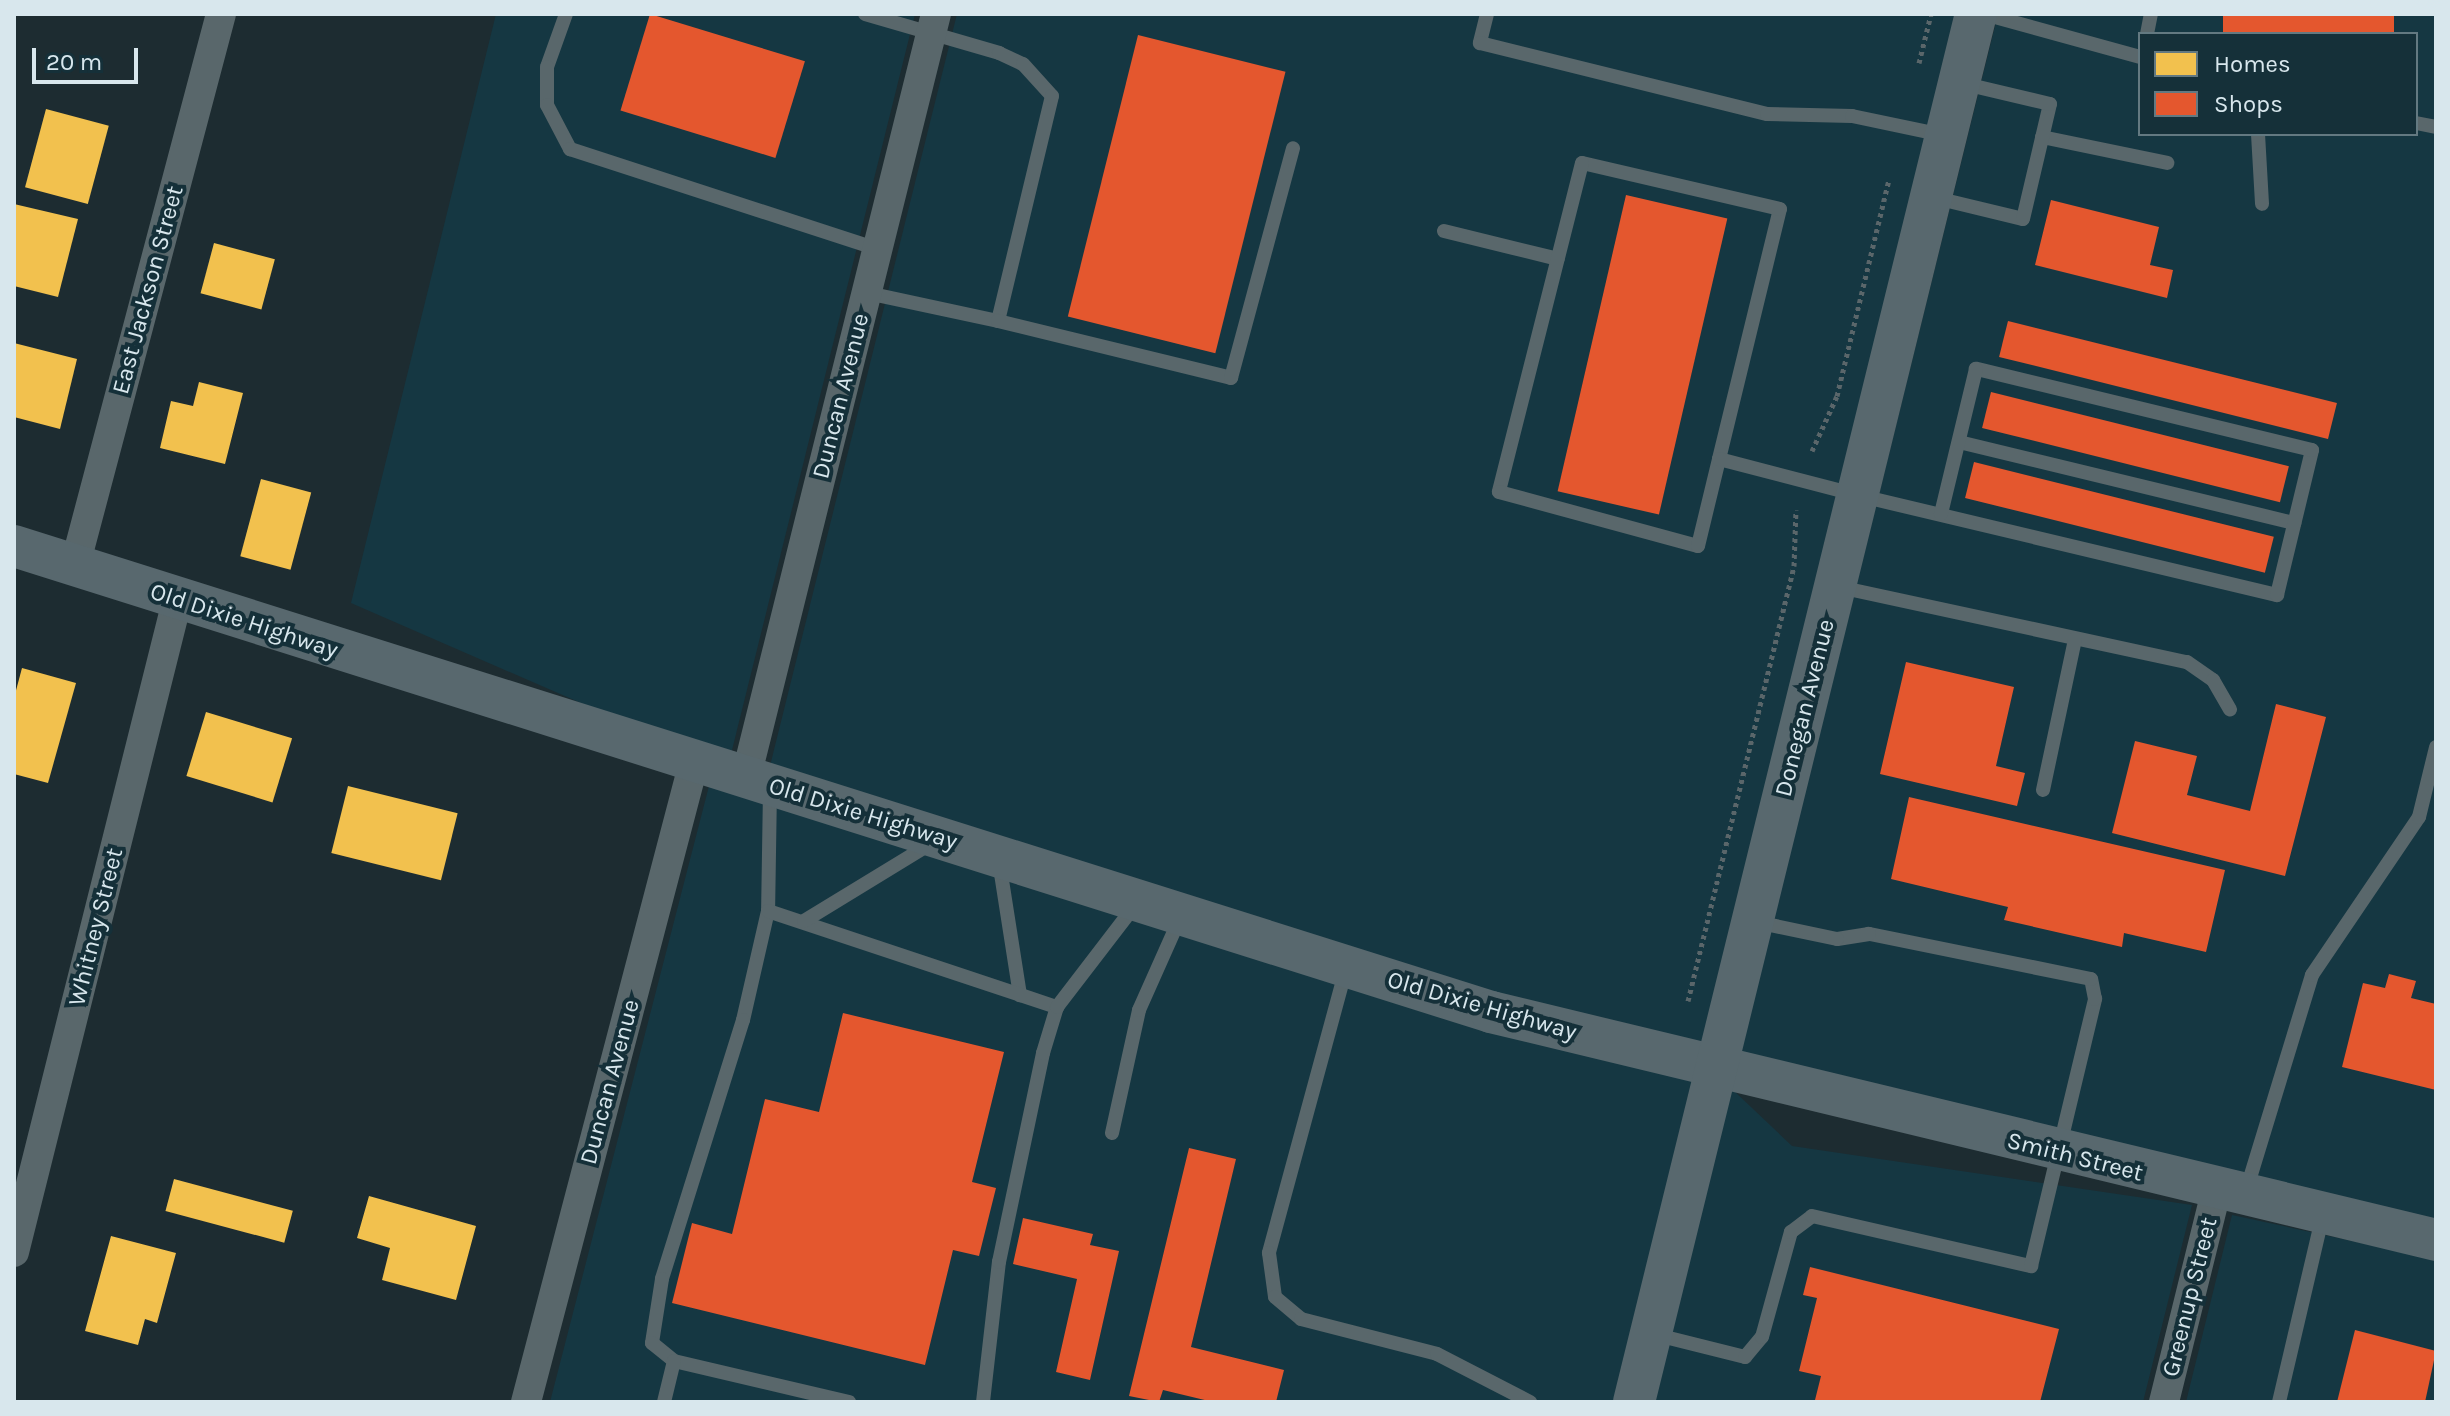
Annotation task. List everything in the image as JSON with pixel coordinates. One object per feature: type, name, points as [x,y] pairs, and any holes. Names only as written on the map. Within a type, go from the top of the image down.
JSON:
[{"type":"street","name":"East Jackson Street","points":[[75,565],[221,14]]},
{"type":"street","name":"Donegan Avenue","points":[[1634,1402],[1976,14]]},
{"type":"street","name":"Duncan Avenue","points":[[758,781],[877,249],[933,26]]},
{"type":"street","name":"Old Dixie Highway","points":[[14,546],[177,601],[1491,1012],[1716,1067]]},
{"type":"street","name":"Whitney Street","points":[[14,1252],[177,601]]},
{"type":"street","name":"Duncan Avenue","points":[[526,1402],[694,762]]},
{"type":"street","name":"Smith Street","points":[[1716,1067],[2229,1196],[2436,1240]]},
{"type":"street","name":"Greenup Street","points":[[2164,1402],[2229,1196]]},
{"type":"lane","points":[[566,14],[547,67],[547,105],[570,149],[877,249]]},
{"type":"lane","points":[[865,14],[933,26],[999,53],[1023,64],[1052,96],[998,321]]},
{"type":"lane","points":[[1487,14],[1480,43],[1767,114],[1852,116],[1946,136]]},
{"type":"lane","points":[[1984,14],[2138,56]]},
{"type":"lane","points":[[1931,197],[2023,219],[2050,104],[1959,82]]},
{"type":"lane","points":[[2258,136],[2262,204]]},
{"type":"lane","points":[[2042,137],[2167,163]]},
{"type":"lane","points":[[867,293],[998,321],[1231,378],[1293,148]]},
{"type":"lane","points":[[1582,163],[1780,209],[1719,459],[1698,546],[1499,492],[1582,163]]},
{"type":"lane","points":[[1444,231],[1558,259]]},
{"type":"lane","points":[[1719,459],[1857,495],[2277,595],[2312,450],[1976,369],[1941,514]]},
{"type":"lane","points":[[1959,442],[2294,523]]},
{"type":"lane","points":[[1835,586],[2187,662],[2213,680],[2230,709]]},
{"type":"lane","points":[[2043,790],[2075,639]]},
{"type":"lane","points":[[2229,1196],[2312,975],[2419,817],[2436,747]]},
{"type":"lane","points":[[758,781],[768,911],[743,1020],[662,1279],[652,1343],[674,1361],[849,1402]]},
{"type":"lane","points":[[804,921],[941,839]]},
{"type":"lane","points":[[998,857],[1020,995]]},
{"type":"lane","points":[[983,1402],[999,1262],[1027,1127],[1057,1007],[1138,901]]},
{"type":"lane","points":[[768,911],[1057,1007]]},
{"type":"lane","points":[[1112,1133],[1139,1010],[1181,914]]},
{"type":"lane","points":[[1651,1334],[1745,1357],[1762,1337],[1791,1232],[1812,1216],[2031,1266],[2095,999],[2091,979],[1869,934],[1837,939],[1751,921]]},
{"type":"lane","points":[[1346,966],[1269,1253],[1275,1297],[1301,1319],[1437,1354],[1530,1402]]},
{"type":"lane","points":[[2279,1402],[2322,1218]]},
{"type":"lane","points":[[664,1402],[674,1361]]},
{"type":"path","points":[[1919,63],[1931,14]]},
{"type":"path","points":[[1812,451],[1837,396],[1889,180]]},
{"type":"path","points":[[1688,1001],[1794,566],[1796,510]]},
{"type":"shaded area","points":[[496,14],[915,14],[731,754],[620,720],[351,603]]},
{"type":"shaded area","points":[[957,14],[1956,14],[1701,1045],[1496,995],[770,766]]},
{"type":"shaded area","points":[[1998,14],[2436,14],[2436,1222],[1740,1054]]},
{"type":"shaded area","points":[[709,786],[1732,1089],[1792,1146],[2192,1205],[2143,1402],[1655,1402],[1616,1390],[1613,1402],[550,1402]]},
{"type":"shaded area","points":[[2232,1215],[2436,1259],[2436,1402],[2186,1402]]},
{"type":"building: Homes","points":[[46,109],[109,126],[88,204],[25,187]]},
{"type":"building: Homes","points":[[14,204],[78,219],[58,297],[14,286]]},
{"type":"building: Homes","points":[[214,243],[275,259],[261,310],[201,293]]},
{"type":"building: Homes","points":[[14,343],[77,359],[60,429],[14,417]]},
{"type":"building: Homes","points":[[199,382],[243,393],[225,464],[160,448],[171,401],[193,406]]},
{"type":"building: Homes","points":[[261,479],[311,492],[291,570],[240,556]]},
{"type":"building: Homes","points":[[22,668],[76,683],[48,783],[14,774],[14,698]]},
{"type":"building: Homes","points":[[206,712],[292,738],[272,802],[186,776]]},
{"type":"building: Homes","points":[[348,786],[458,813],[441,880],[331,853]]},
{"type":"building: Homes","points":[[174,1179],[293,1211],[284,1243],[165,1211]]},
{"type":"building: Homes","points":[[369,1196],[476,1226],[456,1300],[382,1280],[390,1248],[357,1238]]},
{"type":"building: Homes","points":[[111,1236],[176,1253],[157,1323],[145,1319],[138,1345],[85,1331]]},
{"type":"building: Shops","points":[[650,14],[805,61],[775,158],[620,111]]},
{"type":"building: Shops","points":[[2223,14],[2394,14],[2394,32],[2223,32]]},
{"type":"building: Shops","points":[[1138,35],[1285,72],[1215,353],[1068,316]]},
{"type":"building: Shops","points":[[1626,195],[1727,218],[1659,515],[1558,491]]},
{"type":"building: Shops","points":[[2051,200],[2159,227],[2150,265],[2173,270],[2167,298],[2035,265]]},
{"type":"building: Shops","points":[[2008,321],[2337,403],[2328,439],[1999,357]]},
{"type":"building: Shops","points":[[1991,392],[2289,466],[2280,502],[1982,428]]},
{"type":"building: Shops","points":[[1974,462],[2274,537],[2265,573],[1965,498]]},
{"type":"building: Shops","points":[[1906,662],[2014,687],[1996,766],[2025,773],[2017,806],[1880,774]]},
{"type":"building: Shops","points":[[2276,704],[2326,717],[2285,876],[2112,833],[2135,741],[2197,756],[2187,795],[2250,811]]},
{"type":"building: Shops","points":[[1909,797],[2225,870],[2206,952],[2124,933],[2122,947],[2004,920],[2008,907],[1891,879]]},
{"type":"building: Shops","points":[[2389,974],[2416,981],[2411,998],[2436,1004],[2436,1090],[2342,1067],[2363,983],[2385,988]]},
{"type":"building: Shops","points":[[843,1013],[1004,1052],[972,1182],[996,1188],[979,1256],[953,1250],[925,1365],[672,1303],[692,1223],[732,1234],[765,1099],[819,1112]]},
{"type":"building: Shops","points":[[1189,1148],[1236,1159],[1191,1347],[1284,1370],[1276,1402],[1213,1402],[1163,1390],[1159,1402],[1129,1396]]},
{"type":"building: Shops","points":[[1023,1218],[1093,1234],[1090,1245],[1119,1251],[1090,1380],[1056,1372],[1077,1279],[1013,1264]]},
{"type":"building: Shops","points":[[1810,1267],[2059,1329],[2040,1402],[1815,1400],[1821,1376],[1799,1371],[1817,1298],[1803,1295]]},
{"type":"building: Shops","points":[[2355,1330],[2436,1351],[2425,1402],[2337,1402]]}]
